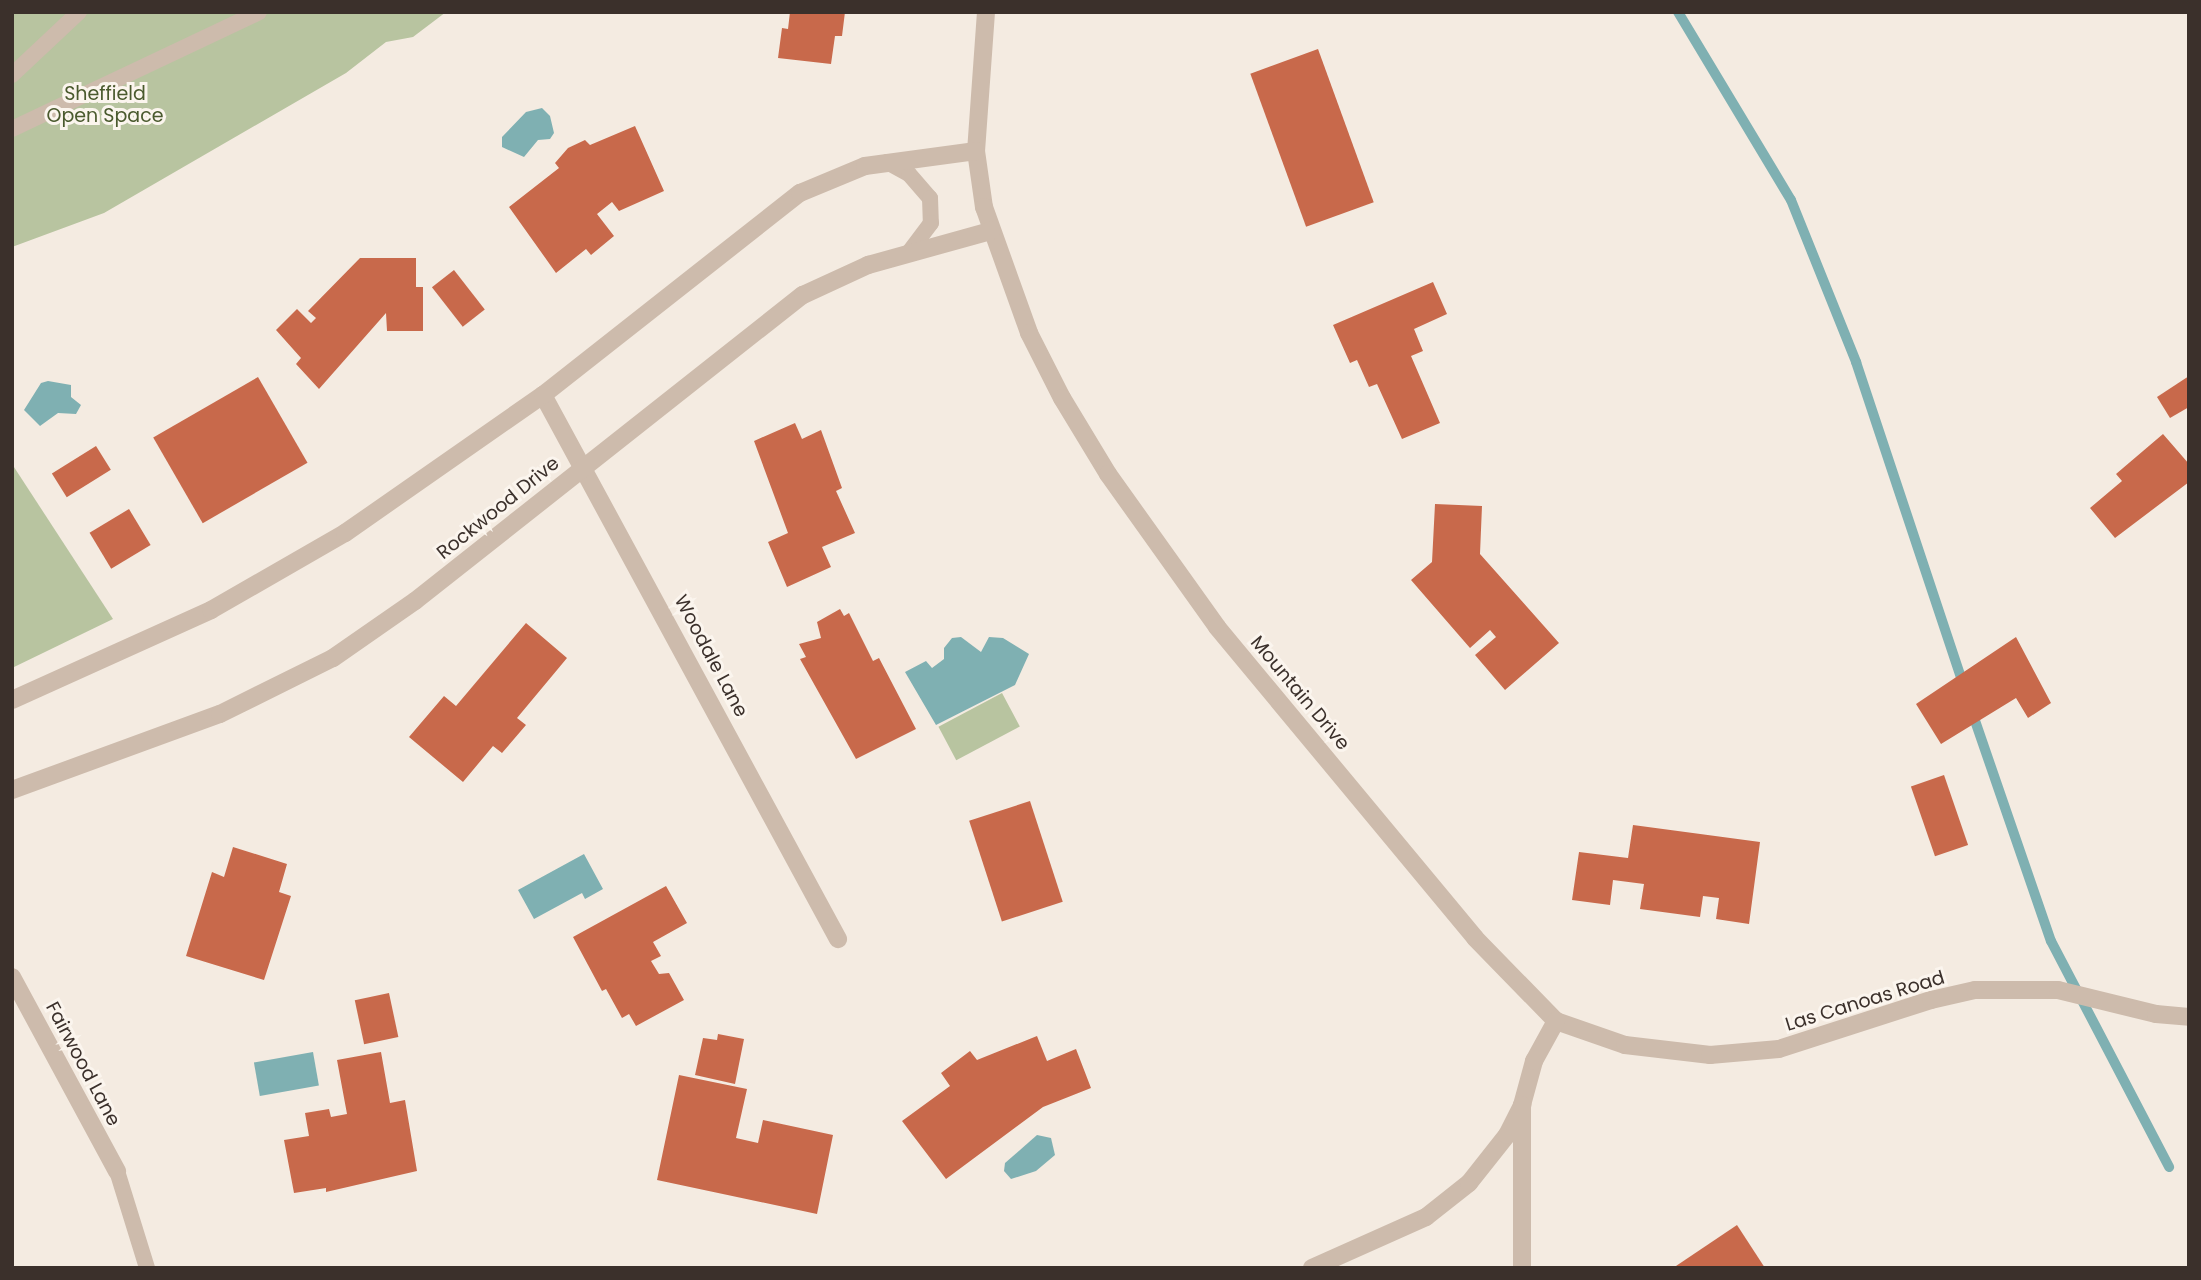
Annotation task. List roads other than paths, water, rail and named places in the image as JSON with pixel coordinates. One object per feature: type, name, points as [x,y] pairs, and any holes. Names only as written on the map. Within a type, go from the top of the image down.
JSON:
[{"type":"street","name":"Mountain Drive","points":[[986,12],[976,151],[991,231],[1045,367],[1108,474],[1166,559],[1273,696],[1475,938],[1556,1021]]},
{"type":"street","points":[[12,700],[123,653],[258,585],[426,481],[543,395],[780,206],[843,173],[887,162],[976,151]]},
{"type":"street","name":"Rockwood Drive","points":[[12,790],[220,714],[333,658],[415,601],[584,465],[803,295],[832,279],[910,251],[991,231]]},
{"type":"street","name":"Woodale Lane","points":[[543,395],[584,465],[838,939]]},
{"type":"street","name":"Fairwood Lane","points":[[12,977],[117,1171]]},
{"type":"street","name":"Las Canoas Road","points":[[1556,1021],[1625,1045],[1710,1055],[1779,1049],[1931,1000],[1987,989],[2058,990],[2156,1014],[2189,1017]]},
{"type":"street","points":[[1312,1268],[1400,1231],[1441,1206],[1494,1154],[1522,1105],[1534,1061],[1556,1021]]},
{"type":"street","points":[[1522,1105],[1522,1268]]},
{"type":"lane","points":[[12,75],[79,12]]},
{"type":"lane","points":[[12,129],[259,12]]},
{"type":"lane","points":[[887,162],[919,182],[930,198],[931,223],[910,251]]},
{"type":"lane","points":[[117,1171],[147,1268]]},
{"type":"water","points":[[542,108],[550,116],[554,133],[550,139],[538,140],[524,157],[502,147],[502,137],[526,112]]},
{"type":"water","points":[[48,381],[71,385],[71,397],[81,405],[76,414],[58,413],[40,426],[24,410],[41,383]]},
{"type":"water","points":[[961,637],[981,652],[989,637],[1003,638],[1029,654],[1015,685],[936,725],[905,672],[926,661],[932,668],[944,659],[944,648],[952,638]]},
{"type":"water","points":[[584,854],[603,889],[585,899],[582,893],[534,919],[518,890]]},
{"type":"water","points":[[313,1052],[319,1085],[260,1096],[254,1062]]},
{"type":"water","points":[[1037,1135],[1051,1138],[1055,1155],[1036,1171],[1011,1179],[1004,1171],[1005,1163]]},
{"type":"waterway","points":[[1678,12],[1791,200],[1856,362],[1964,687]]},
{"type":"waterway","points":[[1971,709],[2051,941],[2169,1167]]},
{"type":"park label","name":"Sheffield Open Space","points":[[105,105]]}]
